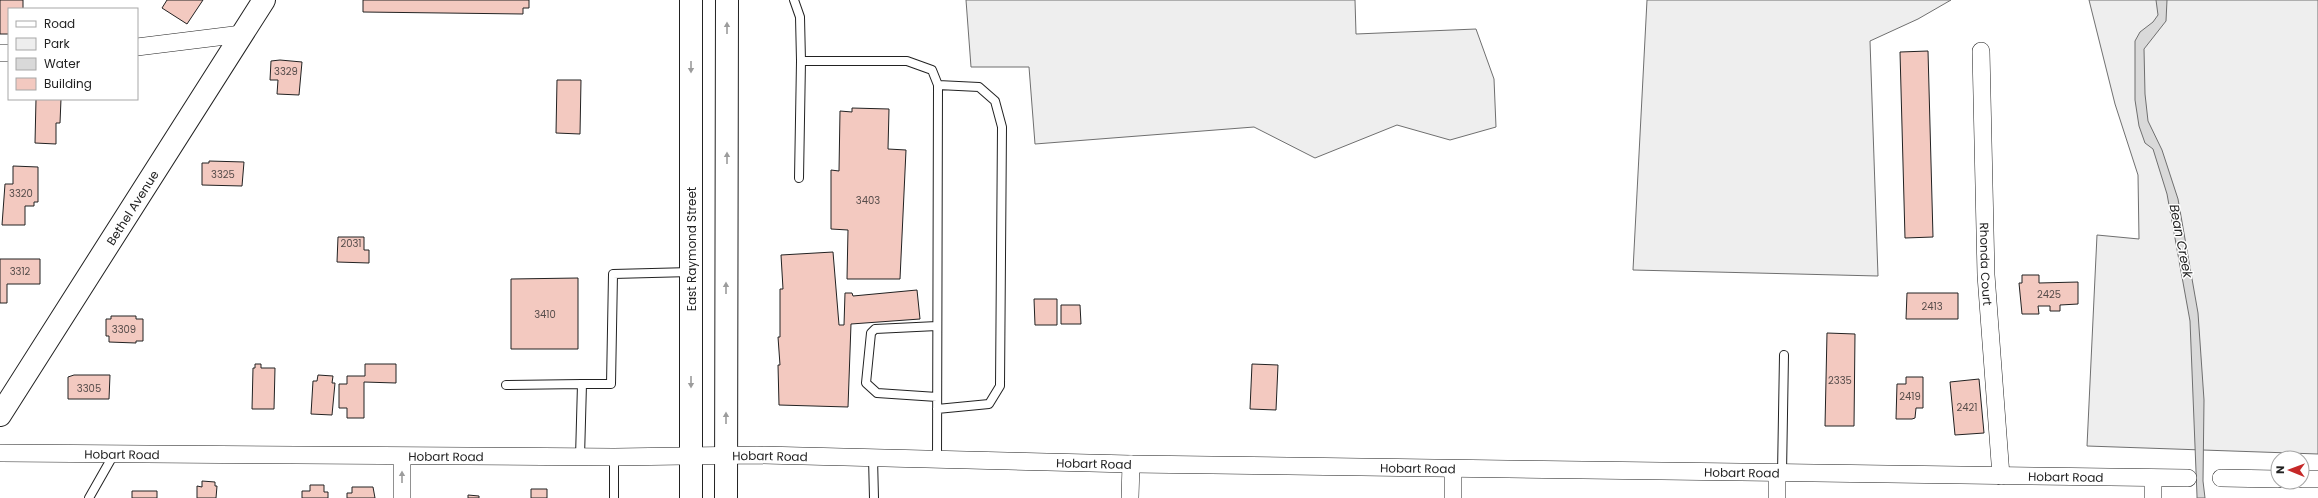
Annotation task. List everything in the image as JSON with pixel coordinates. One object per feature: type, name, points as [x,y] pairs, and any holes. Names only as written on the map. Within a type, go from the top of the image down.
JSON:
[{"type":"main road","name":"Bethel Avenue","points":[[0,415],[264,0]]},
{"type":"main road","name":"East Raymond Street","points":[[691,0],[691,498]]},
{"type":"main road","points":[[726,498],[727,0]]},
{"type":"street","points":[[138,47],[242,34]]},
{"type":"street","name":"Rhonda Court","points":[[1981,51],[1986,275],[2001,476]]},
{"type":"street","name":"Hobart Road","points":[[0,453],[402,457],[726,457],[757,455],[1130,464],[2188,478]]},
{"type":"street","points":[[402,457],[402,498]]},
{"type":"street","points":[[1130,464],[1130,498]]},
{"type":"street","points":[[1453,469],[1453,498]]},
{"type":"street","points":[[1777,498],[1780,473]]},
{"type":"street","points":[[2153,478],[2153,498]]},
{"type":"street","points":[[2221,478],[2270,479]]},
{"type":"lane","points":[[794,0],[800,17],[801,61],[799,178]]},
{"type":"lane","points":[[801,61],[907,61],[932,70],[938,85],[937,460]]},
{"type":"lane","points":[[937,409],[989,404],[1000,386],[1002,135],[995,101],[979,87],[938,85]]},
{"type":"lane","points":[[506,385],[612,384],[613,274],[691,272]]},
{"type":"lane","points":[[937,326],[875,329],[871,333],[866,383],[877,393],[937,397]]},
{"type":"lane","points":[[1780,473],[1784,355]]},
{"type":"lane","points":[[580,457],[582,384]]},
{"type":"lane","points":[[89,498],[114,454]]},
{"type":"lane","points":[[614,457],[614,498]]},
{"type":"lane","points":[[873,458],[874,498]]},
{"type":"green space","points":[[966,0],[1355,0],[1356,34],[1476,29],[1494,79],[1496,127],[1450,140],[1397,125],[1315,158],[1254,127],[1035,144],[1029,67],[971,67]]},
{"type":"green space","points":[[1647,0],[1951,0],[1918,19],[1870,41],[1878,276],[1633,270]]},
{"type":"green space","points":[[2089,0],[2318,0],[2318,454],[2310,454],[2310,450],[2270,450],[2270,452],[2087,446],[2097,235],[2139,239],[2138,175],[2115,104]]},
{"type":"water","name":"Bean Creek","points":[[2156,0],[2167,0],[2166,21],[2144,49],[2145,94],[2148,121],[2162,150],[2178,199],[2198,313],[2204,400],[2203,481],[2205,498],[2197,498],[2190,321],[2167,194],[2153,149],[2145,143],[2139,126],[2135,100],[2135,41],[2140,32],[2153,22],[2158,15]]},
{"type":"building","points":[[0,0],[23,0],[23,8],[8,8],[8,34],[0,34]]},
{"type":"building","points":[[167,0],[203,0],[187,24],[162,8]]},
{"type":"building","points":[[363,0],[529,0],[529,8],[523,8],[523,14],[363,12]]},
{"type":"building","points":[[1928,51],[1933,237],[1905,238],[1900,52]]},
{"type":"building","points":[[280,60],[302,62],[299,95],[277,94],[278,80],[270,80],[271,61]]},
{"type":"building","points":[[557,80],[581,80],[580,134],[556,133]]},
{"type":"building","points":[[36,100],[61,100],[60,123],[56,123],[56,144],[35,143]]},
{"type":"building","points":[[852,108],[889,109],[888,149],[906,150],[900,279],[847,279],[848,230],[831,229],[831,170],[839,171],[840,111],[852,112]]},
{"type":"building","points":[[209,161],[244,162],[242,186],[202,185],[202,163],[209,163]]},
{"type":"building","points":[[13,166],[38,167],[38,202],[34,202],[34,206],[25,206],[25,225],[2,225],[5,184],[13,184]]},
{"type":"building","points":[[338,237],[364,237],[364,250],[369,250],[369,263],[337,262]]},
{"type":"building","points":[[833,252],[839,325],[844,325],[845,293],[852,293],[853,296],[917,290],[920,319],[851,324],[848,407],[779,405],[778,365],[780,365],[778,337],[780,337],[780,289],[783,289],[781,255]]},
{"type":"building","points":[[0,259],[40,259],[40,284],[7,284],[7,303],[0,303]]},
{"type":"building","points":[[2022,275],[2039,275],[2039,283],[2078,282],[2078,304],[2060,305],[2060,311],[2050,311],[2050,306],[2038,306],[2039,314],[2022,314],[2019,283],[2022,283]]},
{"type":"building","points":[[578,278],[578,349],[511,349],[511,279]]},
{"type":"building","points":[[1907,293],[1958,293],[1958,319],[1906,319]]},
{"type":"building","points":[[1034,299],[1057,299],[1057,325],[1035,325]]},
{"type":"building","points":[[1061,305],[1080,305],[1081,324],[1061,324]]},
{"type":"building","points":[[111,316],[136,316],[136,319],[143,319],[143,341],[136,341],[136,343],[109,342],[109,336],[106,336],[106,319],[111,319]]},
{"type":"building","points":[[1827,333],[1855,334],[1854,426],[1825,426]]},
{"type":"building","points":[[255,364],[261,364],[261,368],[275,368],[274,409],[252,409],[253,368],[255,368]]},
{"type":"building","points":[[365,364],[396,364],[396,383],[364,382],[364,418],[347,418],[347,408],[339,408],[339,384],[347,384],[347,376],[365,376]]},
{"type":"building","points":[[1252,364],[1278,365],[1276,410],[1250,409]]},
{"type":"building","points":[[74,375],[110,375],[109,399],[68,399],[68,377]]},
{"type":"building","points":[[318,375],[333,376],[332,383],[335,383],[332,415],[311,414],[313,381],[317,381]]},
{"type":"building","points":[[1906,377],[1923,377],[1923,408],[1916,408],[1915,418],[1896,419],[1897,384],[1906,384]]},
{"type":"building","points":[[1979,379],[1984,433],[1955,435],[1950,382]]},
{"type":"building","points":[[202,481],[215,482],[215,486],[217,486],[216,498],[197,498],[197,486],[202,487]]},
{"type":"building","points":[[310,485],[324,485],[324,492],[328,492],[328,498],[302,498],[302,491],[310,491]]},
{"type":"building","points":[[352,487],[373,487],[375,498],[347,498],[347,493],[352,493]]},
{"type":"building","points":[[531,489],[547,489],[547,498],[531,498]]},
{"type":"building","points":[[132,491],[157,491],[157,498],[132,498]]},
{"type":"building","points":[[468,495],[479,496],[479,498],[468,498]]}]
